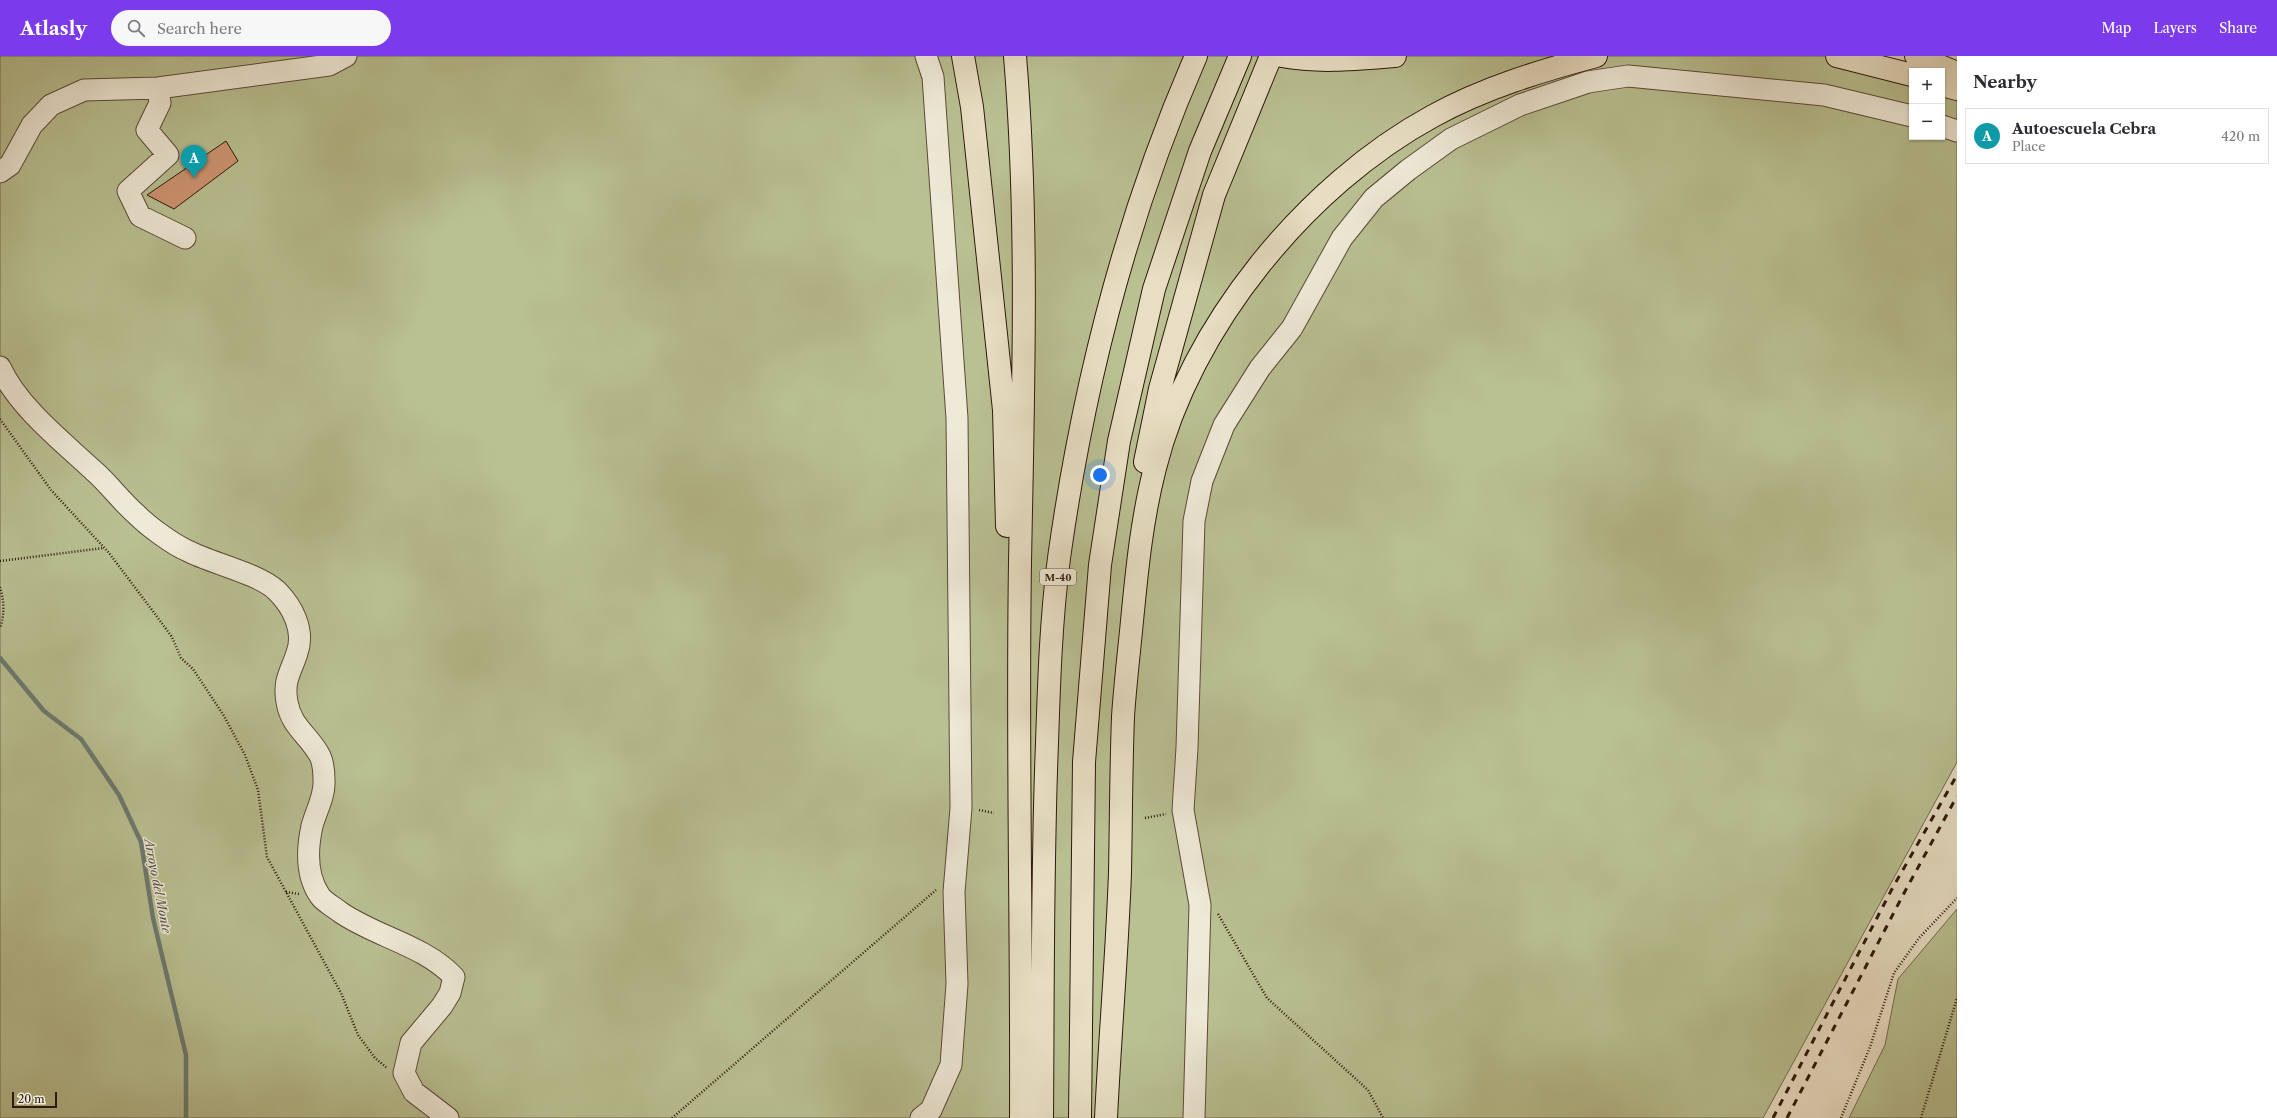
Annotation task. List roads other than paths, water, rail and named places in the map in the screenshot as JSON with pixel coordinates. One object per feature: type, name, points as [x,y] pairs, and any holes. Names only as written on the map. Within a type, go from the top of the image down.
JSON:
[{"type":"highway","points":[[963,56],[974,130],[1004,410],[1021,1094]]},
{"type":"highway","points":[[1015,56],[1021,122],[1024,268],[1024,410],[1020,564],[1021,1118]]},
{"type":"highway","name":"M-40","points":[[1042,1118],[1045,802],[1049,686],[1059,560],[1081,422],[1120,264],[1170,117],[1196,56]]},
{"type":"highway","points":[[1080,1118],[1084,762],[1100,565],[1119,441],[1154,289],[1200,150],[1240,56]]},
{"type":"highway","points":[[1114,975],[1116,715],[1126,573],[1144,463],[1160,388],[1214,195],[1271,56]]},
{"type":"highway","points":[[1282,56],[1300,59],[1346,60],[1395,56]]},
{"type":"highway","points":[[1106,1118],[1120,877],[1123,714],[1139,550],[1155,466],[1178,401],[1207,342],[1246,282],[1287,232],[1332,187],[1386,146],[1432,117],[1480,93],[1538,71],[1596,56]]},
{"type":"highway","points":[[1837,56],[1909,74]]},
{"type":"highway","points":[[1916,56],[1957,73]]},
{"type":"highway","points":[[1945,86],[1957,90]]},
{"type":"street","points":[[0,172],[10,165],[32,125],[51,105],[84,90],[158,88],[329,65],[346,56]]},
{"type":"street","points":[[921,1118],[931,1110],[951,1065],[956,984],[954,892],[961,808],[957,418],[933,77],[926,56]]},
{"type":"street","points":[[1194,1118],[1200,905],[1183,810],[1187,748],[1194,521],[1202,482],[1224,425],[1260,368],[1292,328],[1342,238],[1374,198],[1408,170],[1451,139],[1520,105],[1588,82],[1628,76],[1824,95],[1909,115]]},
{"type":"street","points":[[158,88],[160,103],[147,130],[168,155],[128,191],[140,216],[185,238]]},
{"type":"street","points":[[1945,127],[1957,131]]},
{"type":"street","points":[[0,367],[5,378],[32,411],[60,441],[95,472],[137,515],[186,551],[249,575],[276,590],[292,611],[299,628],[298,651],[286,679],[287,703],[296,727],[321,757],[324,783],[320,805],[312,826],[308,866],[311,879],[321,898],[358,925],[428,955],[442,964],[454,977],[450,993],[442,1006],[411,1043],[404,1073],[414,1092],[448,1118]]},
{"type":"waterway","name":"Arroyo del Monte","points":[[0,658],[44,711],[81,739],[119,795],[141,842],[153,918],[186,1055],[186,1118]]},
{"type":"railway","points":[[1773,1118],[1892,889],[1957,775]]},
{"type":"railway","points":[[1787,1118],[1903,895],[1957,796]]},
{"type":"place","name":"Autoescuela Cebra","points":[[194,178]]}]
